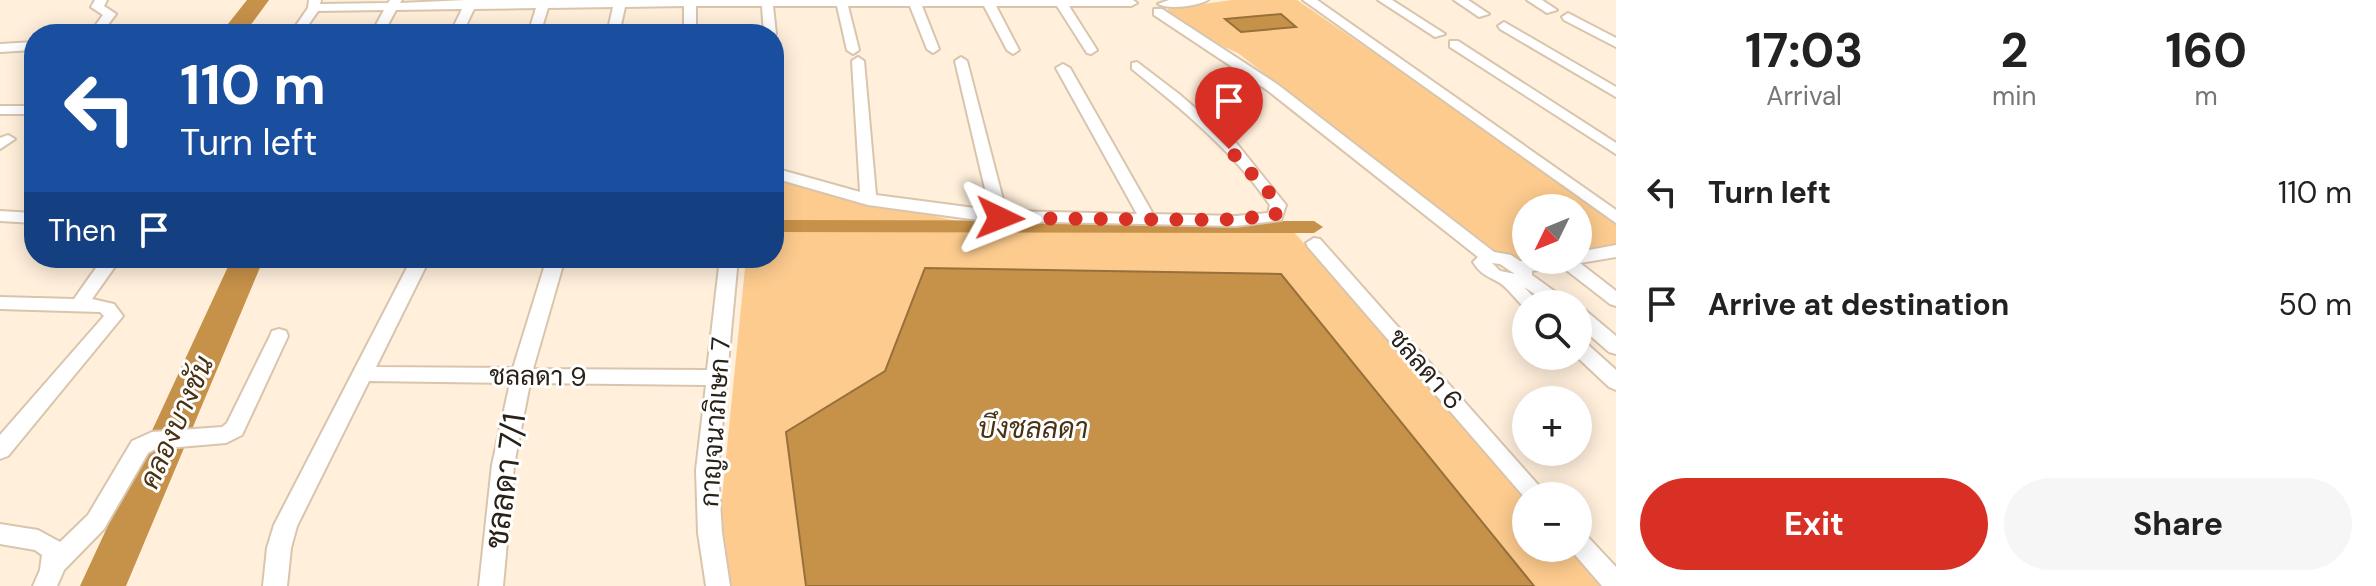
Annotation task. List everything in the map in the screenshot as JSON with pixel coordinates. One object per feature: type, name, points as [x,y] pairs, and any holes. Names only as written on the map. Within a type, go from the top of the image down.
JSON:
[{"type":"street","points":[[101,0],[97,7],[110,14],[102,24]]},
{"type":"street","points":[[302,24],[314,4],[1059,1],[1132,2],[1140,10],[1202,0]]},
{"type":"street","points":[[1309,0],[1616,218]]},
{"type":"street","points":[[1384,0],[1439,34]]},
{"type":"street","points":[[1460,0],[1483,14]]},
{"type":"street","points":[[1533,0],[1551,10]]},
{"type":"street","points":[[690,1],[690,24]]},
{"type":"street","points":[[767,1],[769,24]]},
{"type":"street","points":[[842,1],[855,56],[868,200]]},
{"type":"street","points":[[914,1],[933,49]]},
{"type":"street","points":[[987,1],[1013,50]]},
{"type":"street","points":[[1059,1],[1091,50]]},
{"type":"street","points":[[537,24],[543,2]]},
{"type":"street","points":[[615,24],[619,2]]},
{"type":"street","points":[[382,24],[394,3]]},
{"type":"street","points":[[461,24],[470,3]]},
{"type":"street","points":[[1160,5],[1272,87],[1489,257],[1482,262],[1487,270],[1517,275],[1541,290]]},
{"type":"street","points":[[1568,17],[1616,43]]},
{"type":"street","points":[[1504,26],[1616,93]]},
{"type":"street","points":[[1454,44],[1616,150]]},
{"type":"street","points":[[0,48],[24,47]]},
{"type":"street","points":[[961,61],[1000,218]]},
{"type":"street","points":[[784,176],[868,200],[928,211],[1000,218],[1275,216],[1278,205],[1209,127],[1137,66]]},
{"type":"street","points":[[1063,68],[1148,219]]},
{"type":"street","points":[[0,110],[24,110]]},
{"type":"street","points":[[0,216],[24,217]]},
{"type":"street","name":"ชลลดา 6","points":[[1314,243],[1525,482]]},
{"type":"street","points":[[1592,255],[1616,251]]},
{"type":"street","points":[[79,305],[105,268]]},
{"type":"street","points":[[275,586],[279,548],[286,525],[416,268]]},
{"type":"street","name":"ชลลดา 7/1","points":[[491,586],[503,465],[521,376],[553,268]]},
{"type":"street","name":"กาญจนาภิเษก 7","points":[[718,586],[707,498],[728,268]]},
{"type":"street","points":[[1583,274],[1616,300]]},
{"type":"street","points":[[1517,275],[1524,290]]},
{"type":"street","points":[[0,303],[108,308],[114,316],[0,450]]},
{"type":"street","points":[[1592,327],[1616,347]]},
{"type":"street","points":[[45,586],[56,562],[88,532],[107,506],[136,453],[152,441],[226,435],[235,429],[279,336]]},
{"type":"street","points":[[1592,360],[1616,382]]},
{"type":"street","name":"ชลลดา 9","points":[[361,374],[716,378]]},
{"type":"street","points":[[0,534],[46,542],[54,550],[56,562]]},
{"type":"street","points":[[1592,557],[1616,584]]},
{"type":"shaded area","points":[[1232,0],[1297,0],[1580,194],[1512,194],[1512,256],[1490,251],[1238,53],[1197,35],[1167,12],[1168,9]]},
{"type":"shaded area","name":"บึงชลลดา","points":[[784,180],[956,221],[1073,228],[1284,221],[1517,482],[1512,482],[1512,562],[1588,562],[1609,586],[724,586],[717,547],[745,268],[784,268]]},
{"type":"shaded area","points":[[1592,203],[1616,219],[1616,250],[1592,253]]},
{"type":"water","points":[[1281,14],[1296,27],[1241,32],[1225,19]]},
{"type":"water","name":"บึงชลลดา","points":[[925,268],[1281,274],[1534,586],[806,586],[786,432],[885,371]]},
{"type":"waterway","name":"คลองบางชัน","points":[[240,24],[258,0]]},
{"type":"waterway","points":[[784,226],[1314,227]]},
{"type":"waterway","name":"คลองบางชัน","points":[[103,586],[244,268]]},
{"type":"route","points":[[1000,218],[1218,220],[1275,216],[1278,205],[1274,198],[1229,149]]}]
